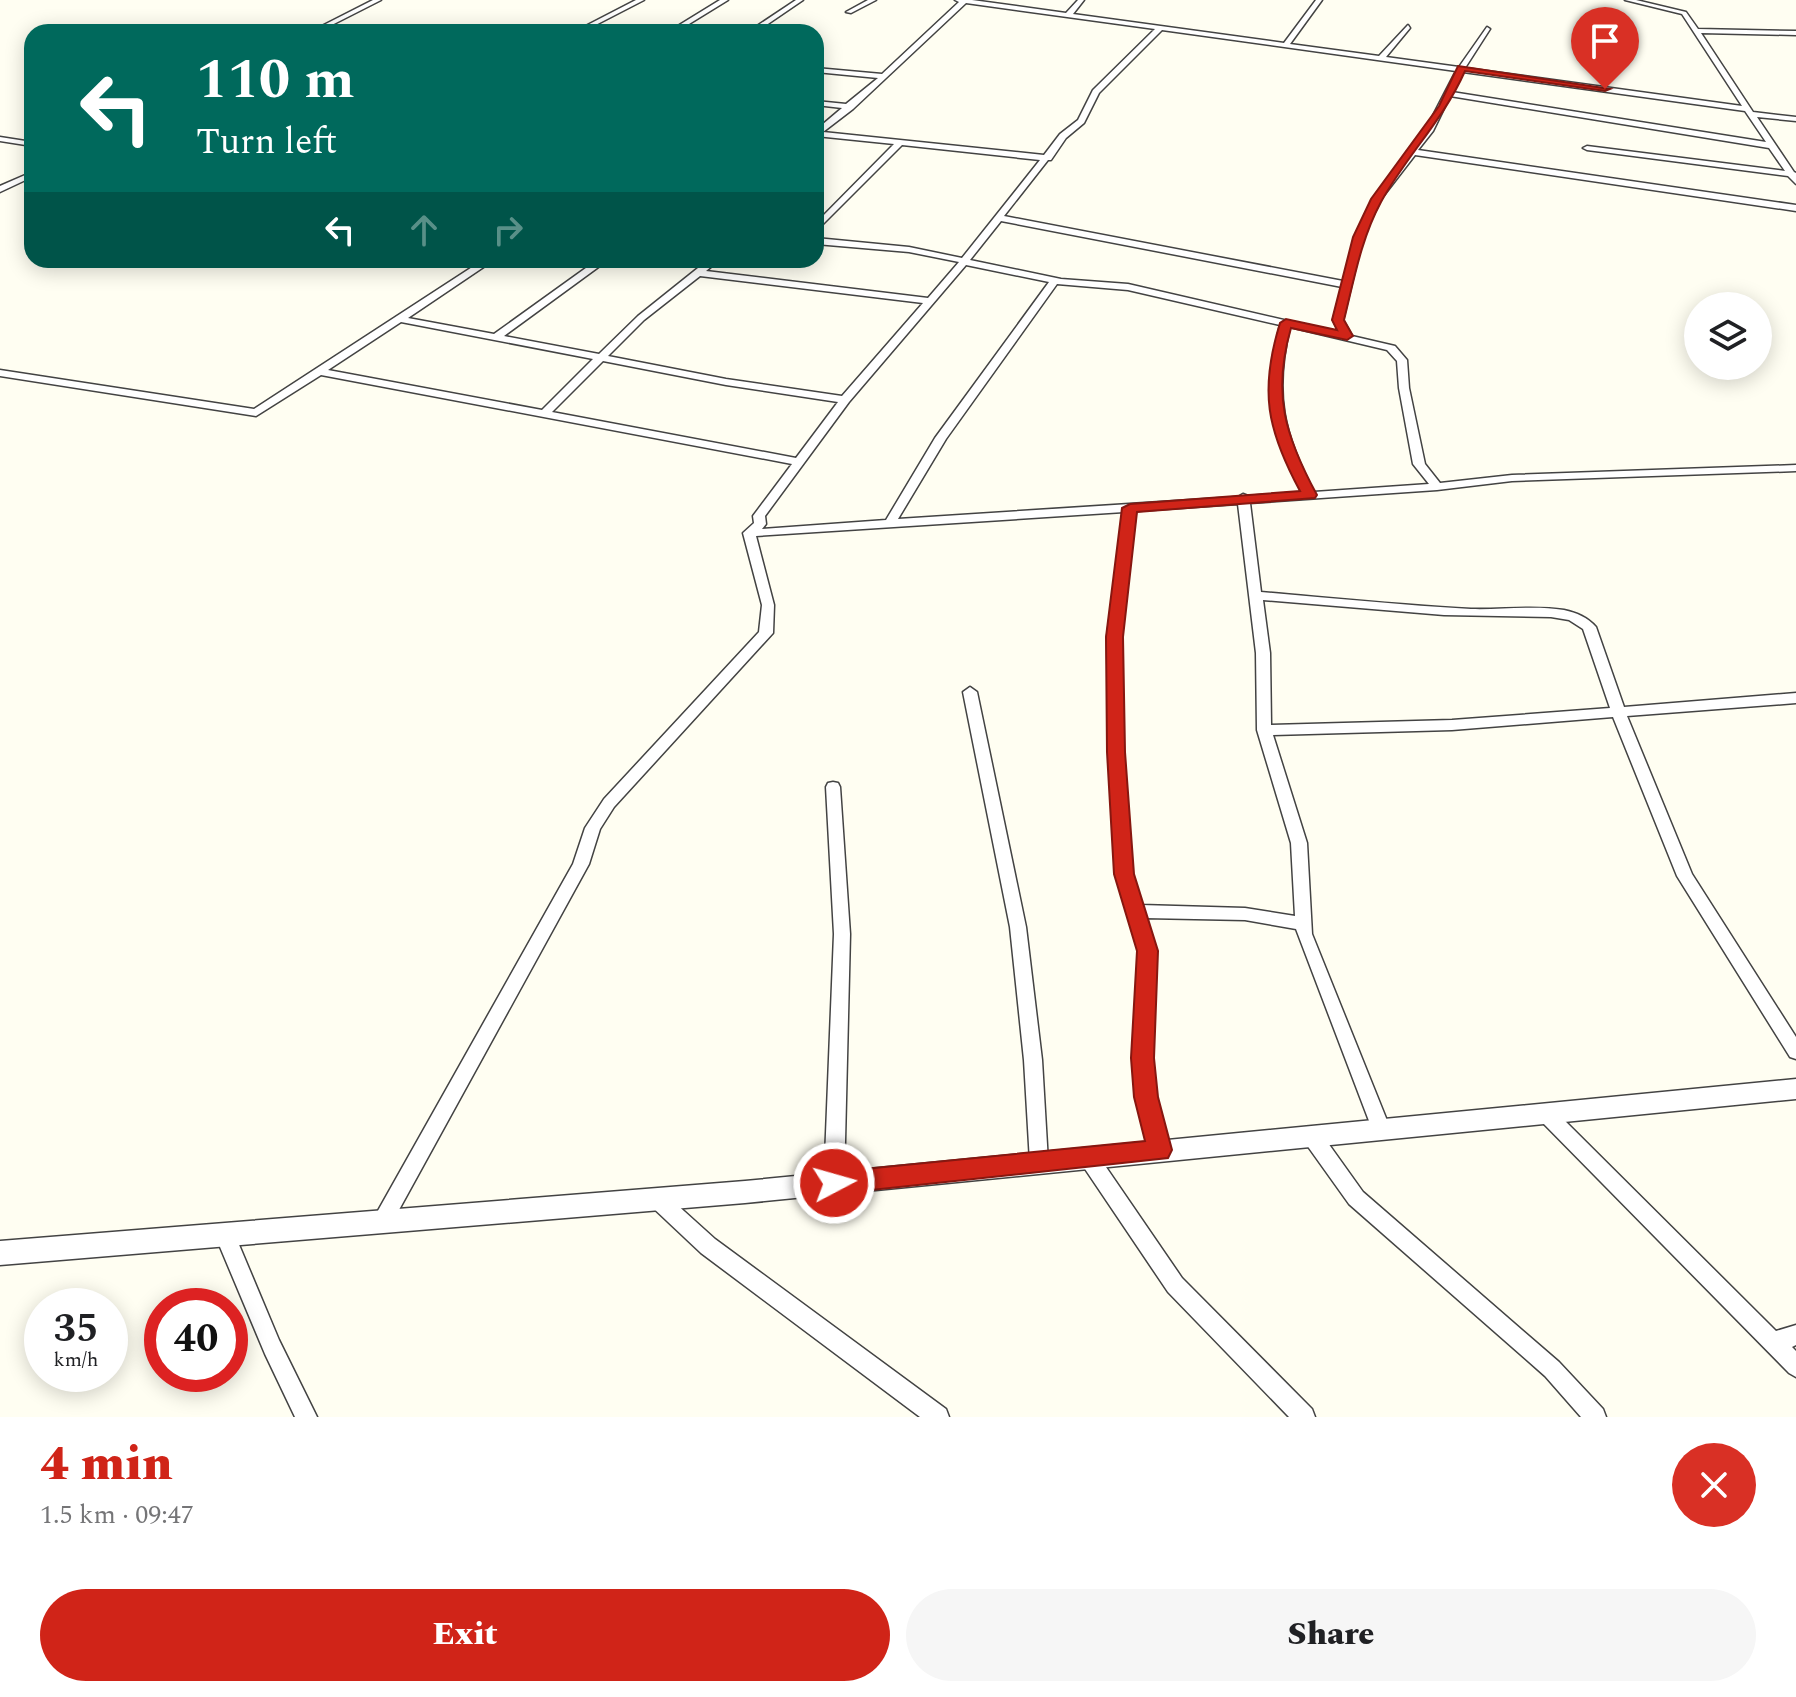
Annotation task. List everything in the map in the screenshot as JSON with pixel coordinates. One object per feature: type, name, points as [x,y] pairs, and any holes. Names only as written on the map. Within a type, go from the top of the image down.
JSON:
[{"type":"street","points":[[329,24],[378,0]]},
{"type":"street","points":[[593,24],[641,0]]},
{"type":"street","points":[[684,24],[725,0]]},
{"type":"street","points":[[763,24],[800,0]]},
{"type":"street","points":[[849,12],[873,0]]},
{"type":"street","points":[[824,128],[884,76],[961,0],[1005,3],[1068,15],[1461,68],[1796,119]]},
{"type":"street","points":[[1068,15],[1081,0]]},
{"type":"street","points":[[1285,46],[1319,0]]},
{"type":"street","points":[[1628,0],[1684,9],[1795,177]]},
{"type":"street","points":[[1381,58],[1408,27]]},
{"type":"street","points":[[749,533],[760,524],[759,516],[845,400],[963,263],[1063,136],[1081,121],[1096,92],[1160,28]]},
{"type":"street","points":[[1347,336],[1338,320],[1359,237],[1377,199],[1413,152],[1487,29]]},
{"type":"street","points":[[1696,31],[1796,33]]},
{"type":"street","points":[[824,71],[884,76]]},
{"type":"street","points":[[1449,94],[1773,146]]},
{"type":"street","points":[[824,104],[850,107]]},
{"type":"street","points":[[824,135],[1048,158]]},
{"type":"street","points":[[0,139],[24,143]]},
{"type":"street","points":[[824,220],[899,144]]},
{"type":"street","points":[[1587,148],[1795,177]]},
{"type":"street","points":[[1413,152],[1796,208]]},
{"type":"street","points":[[0,189],[24,178]]},
{"type":"street","points":[[999,218],[1347,285]]},
{"type":"street","points":[[824,242],[939,255],[963,263],[1092,287],[1128,287],[1391,348],[1402,360],[1404,388],[1419,464],[1437,487]]},
{"type":"street","points":[[0,373],[250,414],[271,406],[477,268]]},
{"type":"street","points":[[495,338],[592,268]]},
{"type":"street","points":[[543,415],[641,318],[704,268]]},
{"type":"street","points":[[697,273],[931,301]]},
{"type":"street","points":[[889,525],[941,438],[1056,279]]},
{"type":"street","points":[[400,319],[726,382],[845,400]]},
{"type":"street","points":[[1286,323],[1274,363],[1277,412],[1284,447],[1310,495]]},
{"type":"street","points":[[321,372],[800,462]]},
{"type":"street","points":[[749,533],[1437,487],[1512,478],[1796,468]]},
{"type":"street","points":[[1243,498],[1263,653],[1264,730],[1299,843],[1298,883],[1304,934],[1381,1128]]},
{"type":"street","points":[[1130,508],[1114,637],[1124,874],[1147,951],[1142,1058],[1146,1097],[1159,1150]]},
{"type":"street","points":[[382,1222],[581,864],[593,828],[609,803],[766,633],[768,605],[749,533]]},
{"type":"street","points":[[1256,595],[1448,613],[1576,616],[1589,627],[1618,711],[1685,876],[1796,1052]]},
{"type":"street","points":[[970,692],[1018,927],[1033,1060],[1039,1162]]},
{"type":"street","points":[[1264,730],[1452,725],[1796,698]]},
{"type":"street","points":[[833,787],[842,934],[834,1183]]},
{"type":"street","points":[[1135,911],[1245,914],[1304,924]]},
{"type":"street","points":[[0,1253],[834,1183],[1796,1089]]},
{"type":"street","points":[[1546,1114],[1796,1366]]},
{"type":"street","points":[[1311,1135],[1356,1198],[1552,1369],[1595,1417]]},
{"type":"street","points":[[1088,1157],[1175,1285],[1304,1417]]},
{"type":"street","points":[[657,1199],[708,1246],[938,1417]]},
{"type":"street","points":[[225,1235],[272,1347],[306,1417]]},
{"type":"street","points":[[1774,1342],[1796,1335]]},
{"type":"route","points":[[834,1183],[1159,1150],[1146,1097],[1142,1058],[1147,951],[1124,874],[1116,752],[1114,637],[1130,508],[1310,495],[1284,447],[1277,412],[1274,363],[1286,323],[1347,336],[1338,320],[1359,237],[1377,199],[1444,107],[1461,68],[1605,89]]}]
